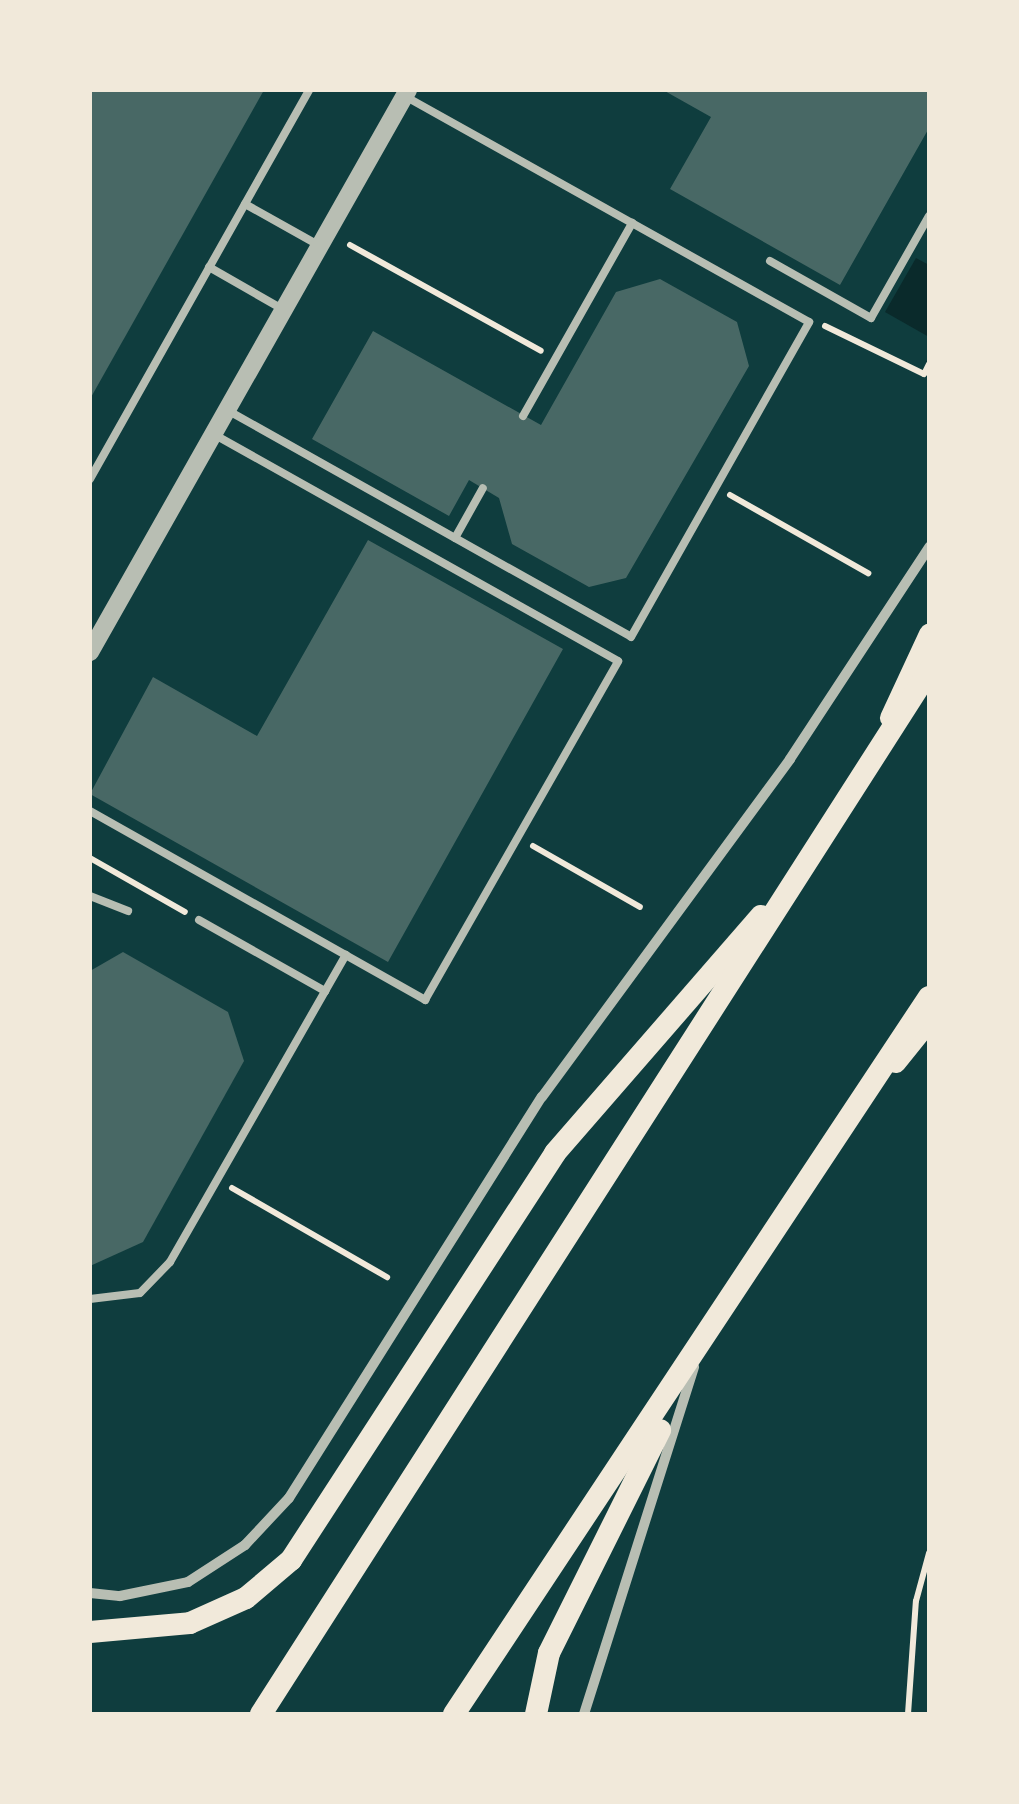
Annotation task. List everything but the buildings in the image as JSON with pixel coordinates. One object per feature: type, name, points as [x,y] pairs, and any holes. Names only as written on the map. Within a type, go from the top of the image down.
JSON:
[{"type":"main road","points":[[863,776],[929,634]]},
{"type":"main road","points":[[261,1714],[929,672]]},
{"type":"main road","points":[[90,1632],[190,1623],[246,1598],[291,1560],[331,1506],[555,1153],[810,861]]},
{"type":"main road","points":[[454,1714],[698,1354],[929,997]]},
{"type":"main road","points":[[854,1115],[929,1022]]},
{"type":"main road","points":[[536,1714],[549,1654],[581,1580],[698,1354]]},
{"type":"street","points":[[90,652],[406,93]]},
{"type":"street","points":[[90,1593],[120,1596],[188,1582],[245,1545],[290,1498],[542,1097],[790,759],[929,547]]},
{"type":"street","points":[[584,1714],[698,1354]]},
{"type":"lane","points":[[90,480],[309,90]]},
{"type":"lane","points":[[227,410],[631,638],[810,322],[406,93]]},
{"type":"lane","points":[[245,204],[320,246]]},
{"type":"lane","points":[[770,261],[871,318],[929,216]]},
{"type":"lane","points":[[523,416],[632,223]]},
{"type":"lane","points":[[209,267],[284,310]]},
{"type":"lane","points":[[90,810],[425,1000],[618,661],[214,434]]},
{"type":"lane","points":[[455,538],[483,488]]},
{"type":"lane","points":[[90,896],[128,911]]},
{"type":"lane","points":[[199,920],[326,991]]},
{"type":"lane","points":[[90,1299],[124,1299],[156,1280],[218,1180],[346,954]]},
{"type":"path","points":[[350,245],[555,359]]},
{"type":"path","points":[[810,322],[858,337],[924,374],[929,364]]},
{"type":"path","points":[[716,487],[868,574]]},
{"type":"path","points":[[518,838],[640,907]]},
{"type":"path","points":[[90,858],[199,920]]},
{"type":"path","points":[[218,1180],[387,1277]]},
{"type":"path","points":[[908,1714],[916,1601],[929,1553]]},
{"type":"water","points":[[916,258],[929,265],[929,337],[885,312]]}]
